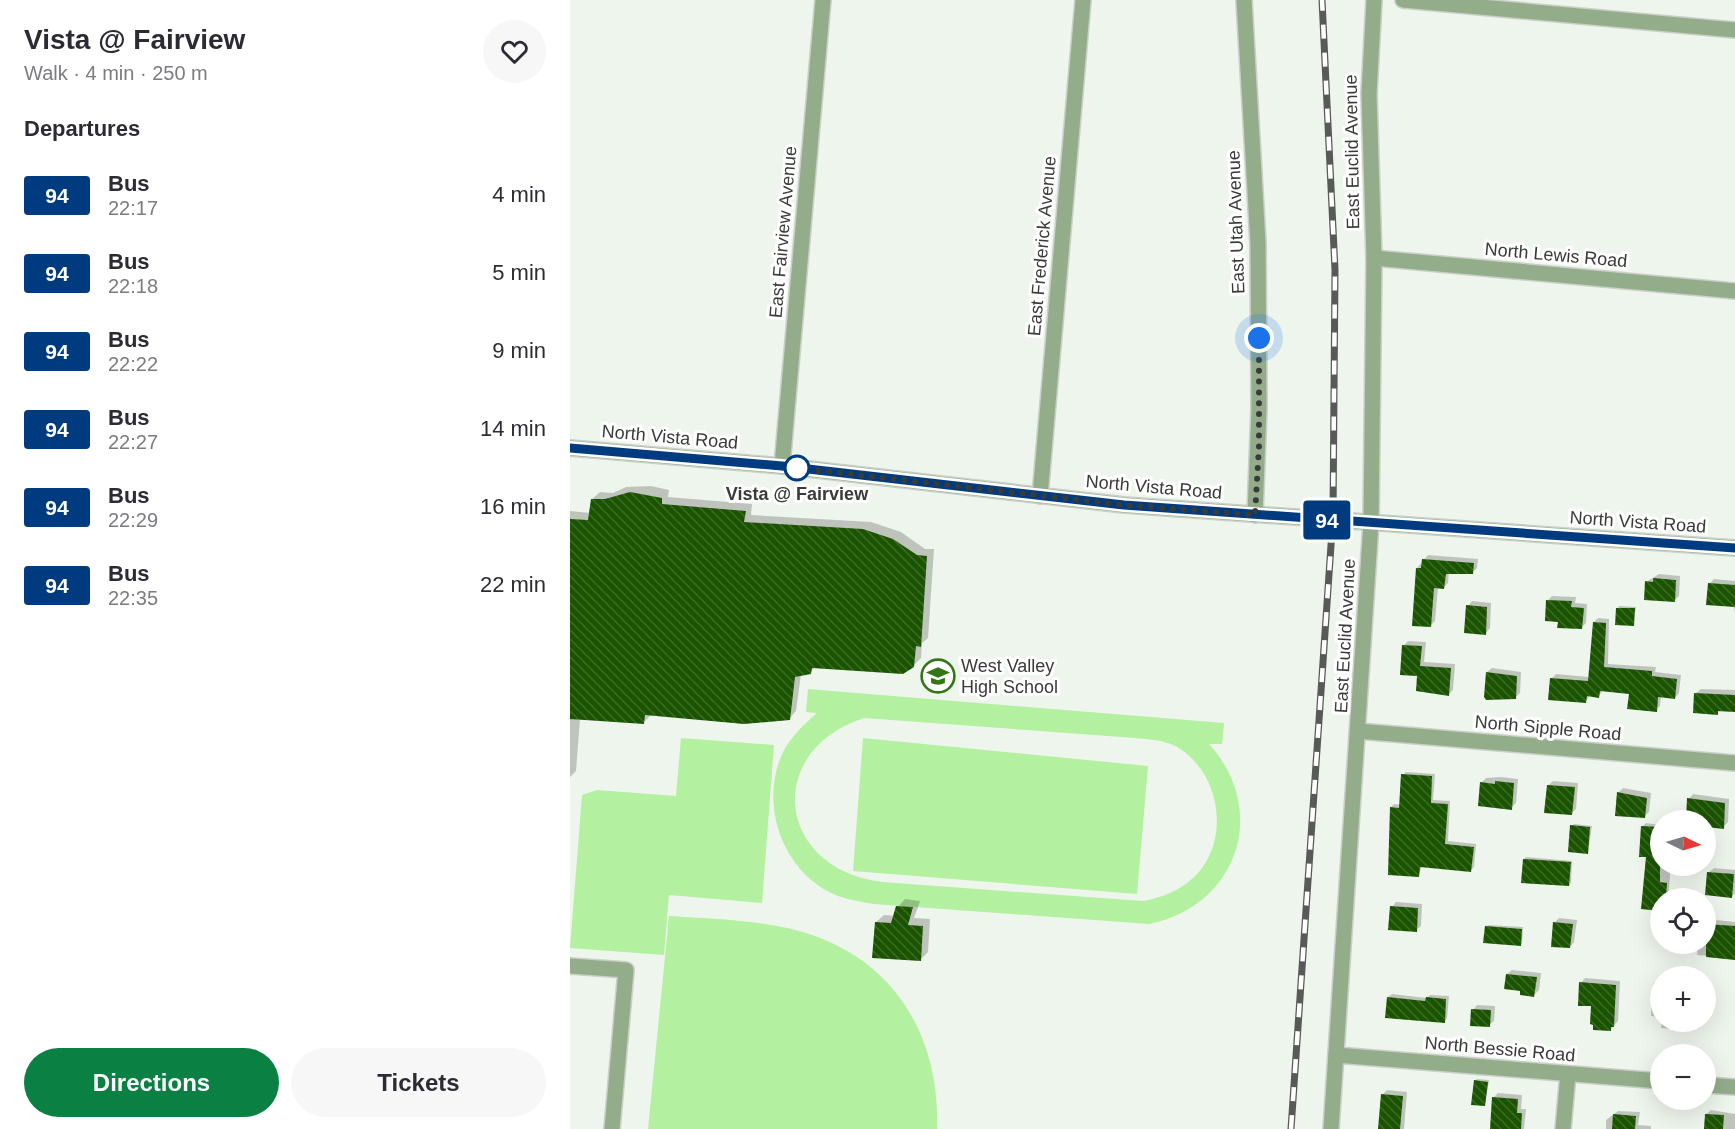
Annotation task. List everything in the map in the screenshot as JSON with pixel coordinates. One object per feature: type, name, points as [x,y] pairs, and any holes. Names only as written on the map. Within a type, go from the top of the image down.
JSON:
[{"type":"street","name":"East Fairview Avenue","points":[[782,466],[822,0]]},
{"type":"street","name":"East Frederick Avenue","points":[[1040,496],[1083,0]]},
{"type":"street","name":"East Utah Avenue","points":[[1244,0],[1258,243],[1259,409],[1255,515]]},
{"type":"street","name":"East Euclid Avenue","points":[[1331,1129],[1371,523],[1374,258],[1369,94],[1374,0]]},
{"type":"street","points":[[1403,0],[1735,30]]},
{"type":"street","name":"North Lewis Road","points":[[1374,258],[1735,291]]},
{"type":"street","name":"North Vista Road","points":[[570,448],[782,466],[1040,496],[1255,515],[1735,548]]},
{"type":"street","name":"North Sipple Road","points":[[1359,731],[1735,763]]},
{"type":"street","points":[[570,966],[626,970],[612,1129]]},
{"type":"street","name":"North Bessie Road","points":[[1336,1055],[1650,1080]]},
{"type":"street","points":[[1563,1129],[1568,1074]]},
{"type":"street","points":[[1716,1086],[1735,1087]]},
{"type":"green space","points":[[808,689],[1224,723],[1222,744],[1209,744],[1228,770],[1238,798],[1240,826],[1235,853],[1223,877],[1204,898],[1179,914],[1149,924],[874,904],[838,896],[819,886],[803,872],[790,855],[780,836],[775,815],[773,794],[776,773],[783,752],[790,741],[817,713],[806,712]],"holes":[[[864,718],[1135,738],[1171,744],[1186,753],[1199,766],[1208,782],[1217,817],[1216,835],[1211,852],[1196,875],[1176,890],[1143,901],[882,882],[847,873],[820,856],[803,833],[795,808],[797,781],[809,756],[831,734]]]},
{"type":"green space","points":[[681,738],[774,745],[762,903],[669,895],[664,955],[570,948],[582,795],[597,790],[676,796]]},
{"type":"green space","points":[[863,738],[1148,766],[1137,894],[853,871]]},
{"type":"green space","points":[[669,916],[740,921],[792,929],[840,947],[867,964],[889,985],[908,1009],[921,1036],[931,1065],[936,1096],[937,1129],[648,1129]]},
{"type":"building","name":"West Valley High School","points":[[630,492],[662,498],[662,504],[746,511],[744,522],[863,529],[893,539],[917,555],[927,556],[921,647],[916,646],[914,667],[903,674],[812,668],[811,674],[795,677],[790,720],[744,724],[645,715],[644,724],[570,719],[570,519],[588,520],[591,499],[605,499]]},
{"type":"building","points":[[1422,559],[1474,563],[1473,574],[1446,574],[1444,589],[1434,588],[1431,627],[1412,626],[1416,568],[1421,568]]},
{"type":"building","points":[[1653,578],[1676,580],[1675,602],[1644,600],[1645,581],[1653,582]]},
{"type":"building","points":[[1708,583],[1735,585],[1735,607],[1706,605]]},
{"type":"building","points":[[1546,600],[1572,601],[1571,607],[1584,608],[1582,629],[1557,628],[1558,622],[1545,621]]},
{"type":"building","points":[[1466,605],[1487,607],[1486,635],[1464,633]]},
{"type":"building","points":[[1616,608],[1635,608],[1634,626],[1615,625]]},
{"type":"building","points":[[1593,622],[1606,623],[1604,667],[1652,671],[1652,676],[1677,679],[1675,699],[1658,697],[1657,712],[1627,709],[1629,694],[1600,691],[1599,698],[1587,696],[1586,703],[1548,700],[1550,678],[1588,681]]},
{"type":"building","points":[[1402,645],[1422,646],[1420,666],[1451,668],[1449,696],[1416,691],[1417,676],[1400,675]]},
{"type":"building","points":[[1486,672],[1517,676],[1516,699],[1486,700],[1484,697]]},
{"type":"building","points":[[1694,693],[1735,695],[1735,712],[1718,711],[1718,715],[1693,713]]},
{"type":"building","points":[[1401,774],[1432,776],[1431,803],[1448,804],[1445,844],[1474,847],[1471,872],[1420,867],[1419,877],[1388,875],[1390,807],[1399,808]]},
{"type":"building","points":[[1495,781],[1514,783],[1512,810],[1478,806],[1480,782],[1495,784]]},
{"type":"building","points":[[1547,785],[1575,787],[1572,815],[1544,813]]},
{"type":"building","points":[[1617,792],[1647,798],[1645,818],[1615,816]]},
{"type":"building","points":[[1687,798],[1725,803],[1724,829],[1716,828],[1716,810],[1686,810]]},
{"type":"building","points":[[1570,825],[1590,827],[1588,854],[1568,852]]},
{"type":"building","points":[[1641,826],[1650,826],[1650,876],[1660,876],[1660,882],[1667,883],[1667,888],[1650,888],[1650,910],[1641,909],[1646,857],[1639,857]]},
{"type":"building","points":[[1523,859],[1571,862],[1569,886],[1521,883]]},
{"type":"building","points":[[1716,873],[1734,874],[1732,898],[1716,896],[1716,888],[1706,888],[1707,876],[1716,876]]},
{"type":"building","points":[[896,906],[913,907],[908,925],[923,926],[921,961],[872,958],[875,922],[891,923]]},
{"type":"building","points":[[1390,906],[1418,908],[1417,932],[1388,930]]},
{"type":"building","points":[[1553,922],[1573,924],[1570,948],[1551,947]]},
{"type":"building","points":[[1716,925],[1735,926],[1735,960],[1706,957],[1706,954],[1716,954]]},
{"type":"building","points":[[1485,926],[1522,929],[1521,946],[1483,943]]},
{"type":"building","points":[[1506,974],[1537,977],[1534,997],[1520,995],[1520,991],[1504,989]]},
{"type":"building","points":[[1579,982],[1616,985],[1614,1027],[1611,1027],[1611,1031],[1593,1030],[1593,1025],[1590,1024],[1591,1006],[1578,1006]]},
{"type":"building","points":[[1387,997],[1425,1001],[1426,997],[1446,999],[1445,1023],[1385,1018]]},
{"type":"building","points":[[1471,1009],[1491,1010],[1490,1027],[1470,1026]]},
{"type":"building","points":[[1474,1080],[1488,1082],[1485,1106],[1471,1105]]},
{"type":"building","points":[[1381,1094],[1403,1096],[1400,1129],[1378,1129]]},
{"type":"building","points":[[1492,1097],[1518,1099],[1517,1113],[1522,1113],[1521,1129],[1490,1129]]},
{"type":"building","points":[[1613,1114],[1636,1116],[1635,1129],[1612,1129]]},
{"type":"building","points":[[1705,1114],[1724,1115],[1723,1129],[1704,1129]]},
{"type":"railway","points":[[1291,1129],[1333,516],[1335,270],[1322,0]]},
{"type":"bus line","name":"94","points":[[570,448],[782,466],[1124,505],[1735,548]]},
{"type":"place","name":"Vista @ Fairview","points":[[797,468]]},
{"type":"place","name":"West Valley High School","points":[[938,676]]},
{"type":"route","points":[[797,468],[1124,505],[1255,515],[1259,446],[1259,338]]}]
